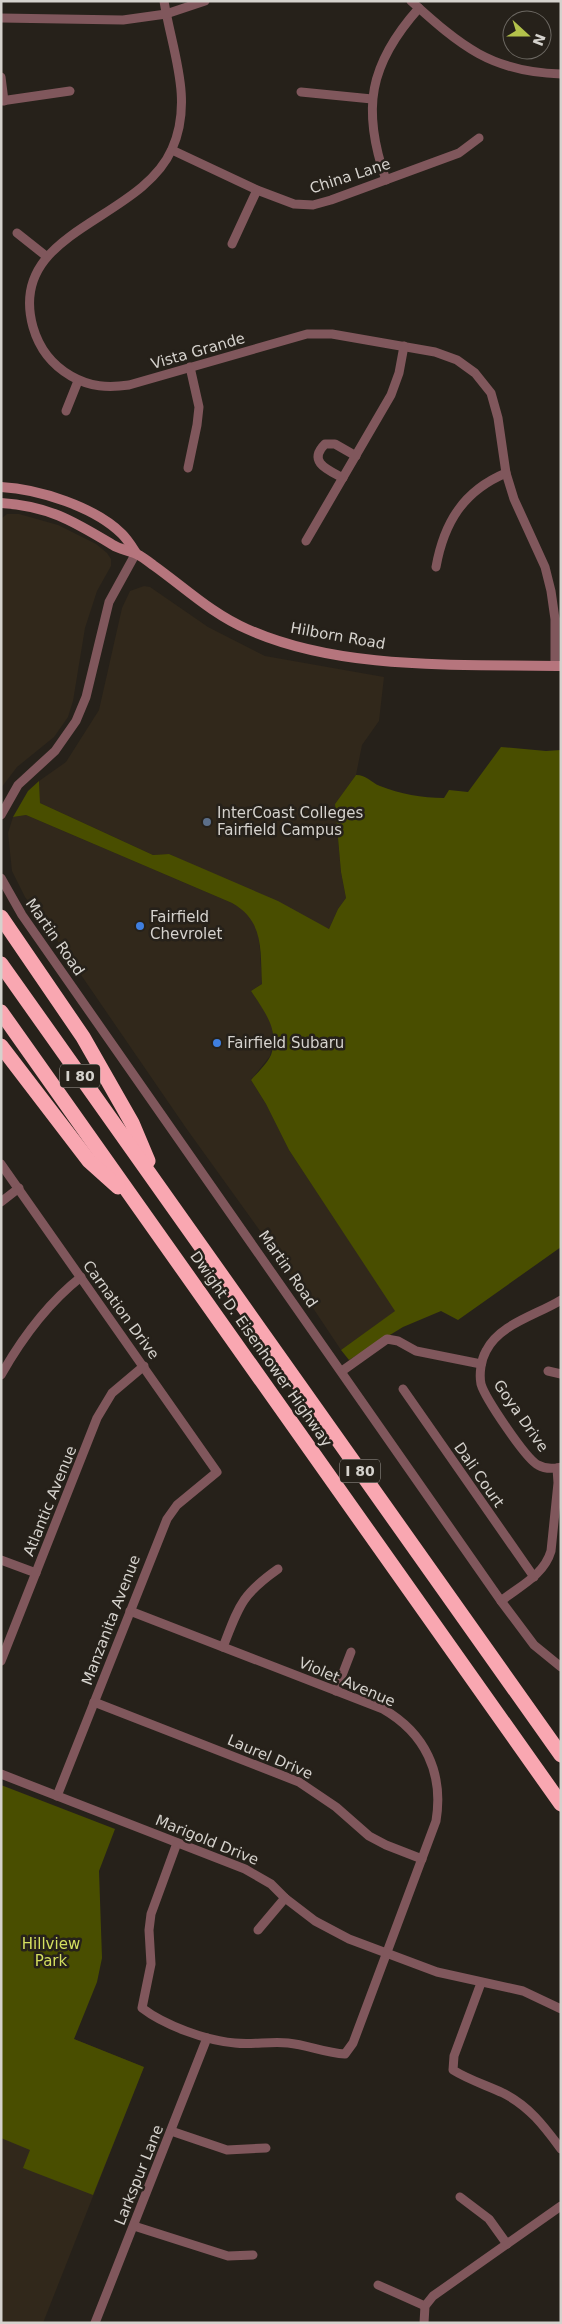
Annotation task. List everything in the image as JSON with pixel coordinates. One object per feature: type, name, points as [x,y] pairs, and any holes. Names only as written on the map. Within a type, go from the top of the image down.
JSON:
[{"type":"highway","points":[[1,918],[83,1037],[132,1123],[159,1188]]},
{"type":"highway","name":"Dwight D. Eisenhower Highway","points":[[1,964],[561,1755]]},
{"type":"highway","name":"Dwight D. Eisenhower Highway","points":[[1,1012],[561,1804]]},
{"type":"highway","points":[[1,1046],[88,1161],[139,1206]]},
{"type":"street","name":"Vista Grande","points":[[164,1],[180,78],[183,105],[179,129],[172,150],[159,171],[146,186],[61,241],[46,256],[32,288],[30,299],[31,320],[37,339],[49,358],[63,372],[78,380],[99,387],[130,385],[307,334],[332,334],[435,352],[450,357],[475,373],[490,393],[498,418],[506,473],[514,499],[544,567],[551,591],[558,666]]},
{"type":"street","points":[[1,18],[123,20],[166,14],[205,1]]},
{"type":"street","points":[[411,1],[464,46],[484,58],[506,67],[533,73],[561,74]]},
{"type":"street","points":[[386,180],[376,149],[372,125],[372,99],[378,72],[389,46],[418,8]]},
{"type":"street","points":[[1,77],[3,101],[70,91]]},
{"type":"street","points":[[301,92],[372,99]]},
{"type":"street","name":"China Lane","points":[[172,150],[257,190],[294,204],[313,205],[459,153],[479,138]]},
{"type":"street","points":[[232,244],[257,190]]},
{"type":"street","points":[[17,234],[46,256]]},
{"type":"street","points":[[306,541],[391,395],[399,373],[404,346]]},
{"type":"street","points":[[188,468],[199,407],[190,367]]},
{"type":"street","points":[[66,411],[78,380]]},
{"type":"street","points":[[342,478],[321,465],[318,458],[320,450],[325,444],[335,444],[356,456]]},
{"type":"street","points":[[436,567],[440,542],[471,493],[486,481],[506,473]]},
{"type":"street","name":"Hilborn Road","points":[[1,487],[44,494],[88,511],[122,534],[136,553],[229,620],[267,638],[296,646],[359,658],[408,662],[558,666]]},
{"type":"street","name":"Hilborn Road","points":[[1,502],[26,505],[55,513],[81,525],[115,547],[136,553]]},
{"type":"street","points":[[1,815],[18,785],[55,751],[76,721],[86,697],[109,602],[136,553]]},
{"type":"street","name":"Martin Road","points":[[1,878],[22,915],[501,1601],[534,1645],[561,1667]]},
{"type":"street","name":"Carnation Drive","points":[[1,1164],[217,1472]]},
{"type":"street","points":[[1,1202],[19,1188]]},
{"type":"street","points":[[1,1375],[46,1309],[55,1298],[81,1277]]},
{"type":"street","points":[[342,1371],[387,1339],[398,1341],[416,1351],[481,1364],[490,1343],[500,1333],[561,1300]]},
{"type":"street","name":"Goya Drive","points":[[481,1364],[482,1384],[487,1398],[524,1452],[539,1466],[559,1467],[551,1551],[543,1569],[501,1601]]},
{"type":"street","name":"Atlantic Avenue","points":[[1,1661],[105,1404],[121,1384],[144,1366]]},
{"type":"street","points":[[548,1371],[561,1374]]},
{"type":"street","name":"Dali Court","points":[[403,1389],[534,1576]]},
{"type":"street","name":"Manzanita Avenue","points":[[56,1796],[167,1519],[177,1505],[217,1472]]},
{"type":"street","points":[[1,1560],[36,1573]]},
{"type":"street","points":[[223,1647],[240,1605],[249,1591],[278,1569]]},
{"type":"street","name":"Violet Avenue","points":[[130,1611],[383,1709],[396,1717],[414,1733],[427,1753],[436,1775],[438,1806],[436,1821],[352,2043],[345,2054],[332,2054],[287,2042],[235,2043],[207,2038]]},
{"type":"street","points":[[336,1691],[351,1652]]},
{"type":"street","name":"Laurel Drive","points":[[94,1702],[299,1782],[336,1807],[369,1836],[422,1859]]},
{"type":"street","name":"Marigold Drive","points":[[1,1774],[258,1875],[285,1898],[330,1930],[437,1972],[523,1992],[561,2009]]},
{"type":"street","points":[[177,1843],[150,1914],[151,1964],[142,2008],[153,2016],[207,2038]]},
{"type":"street","points":[[258,1930],[285,1898]]},
{"type":"street","points":[[481,1982],[454,2056],[453,2070],[464,2077],[515,2099],[532,2113],[561,2149]]},
{"type":"street","name":"Larkspur Lane","points":[[96,2323],[207,2038]]},
{"type":"street","points":[[171,2131],[227,2150],[266,2148]]},
{"type":"street","points":[[460,2197],[489,2219],[507,2244]]},
{"type":"street","points":[[424,2323],[422,2317],[425,2306],[434,2296],[561,2206]]},
{"type":"street","points":[[134,2226],[228,2256],[253,2254]]},
{"type":"street","points":[[378,2285],[425,2306]]},
{"type":"shaded area","points":[[7,514],[19,514],[58,525],[96,544],[107,553],[111,559],[111,566],[97,591],[85,628],[73,701],[68,717],[54,737],[17,767],[1,788],[1,519]]},
{"type":"shaded area","points":[[144,586],[150,587],[208,627],[265,656],[384,677],[379,721],[362,745],[356,775],[335,804],[341,872],[346,898],[338,909],[329,929],[169,854],[153,855],[40,803],[39,781],[66,762],[99,710],[122,608],[130,591]]},
{"type":"shaded area","points":[[26,815],[232,903],[243,909],[253,920],[259,934],[262,984],[251,991],[269,1017],[274,1029],[270,1056],[251,1080],[266,1104],[289,1150],[396,1311],[341,1350],[281,1260],[186,1128],[44,921],[25,897],[12,871],[8,833],[13,817]]},
{"type":"shaded area","points":[[1,2010],[144,2067],[43,2323],[1,2323]]},
{"type":"green space","points":[[501,747],[546,751],[561,750],[561,1247],[458,1320],[441,1311],[403,1327],[349,1360],[341,1350],[395,1311],[289,1150],[266,1104],[251,1080],[271,1055],[274,1037],[269,1021],[251,991],[262,984],[259,938],[250,919],[243,910],[232,903],[26,815],[13,817],[28,791],[39,781],[40,803],[153,855],[169,854],[278,901],[329,929],[338,909],[346,898],[341,872],[335,804],[356,775],[363,776],[380,786],[395,791],[419,796],[444,798],[449,790],[468,792]]},
{"type":"green space","name":"Hillview Park","points":[[1,1785],[115,1829],[99,1871],[102,1958],[97,1982],[74,2039],[144,2067],[93,2195],[23,2168],[30,2150],[1,2138]]},
{"type":"place","name":"InterCoast Colleges Fairfield Campus","points":[[207,822]]},
{"type":"place","name":"Fairfield Chevrolet","points":[[140,926]]},
{"type":"place","name":"Fairfield Subaru","points":[[217,1043]]}]
